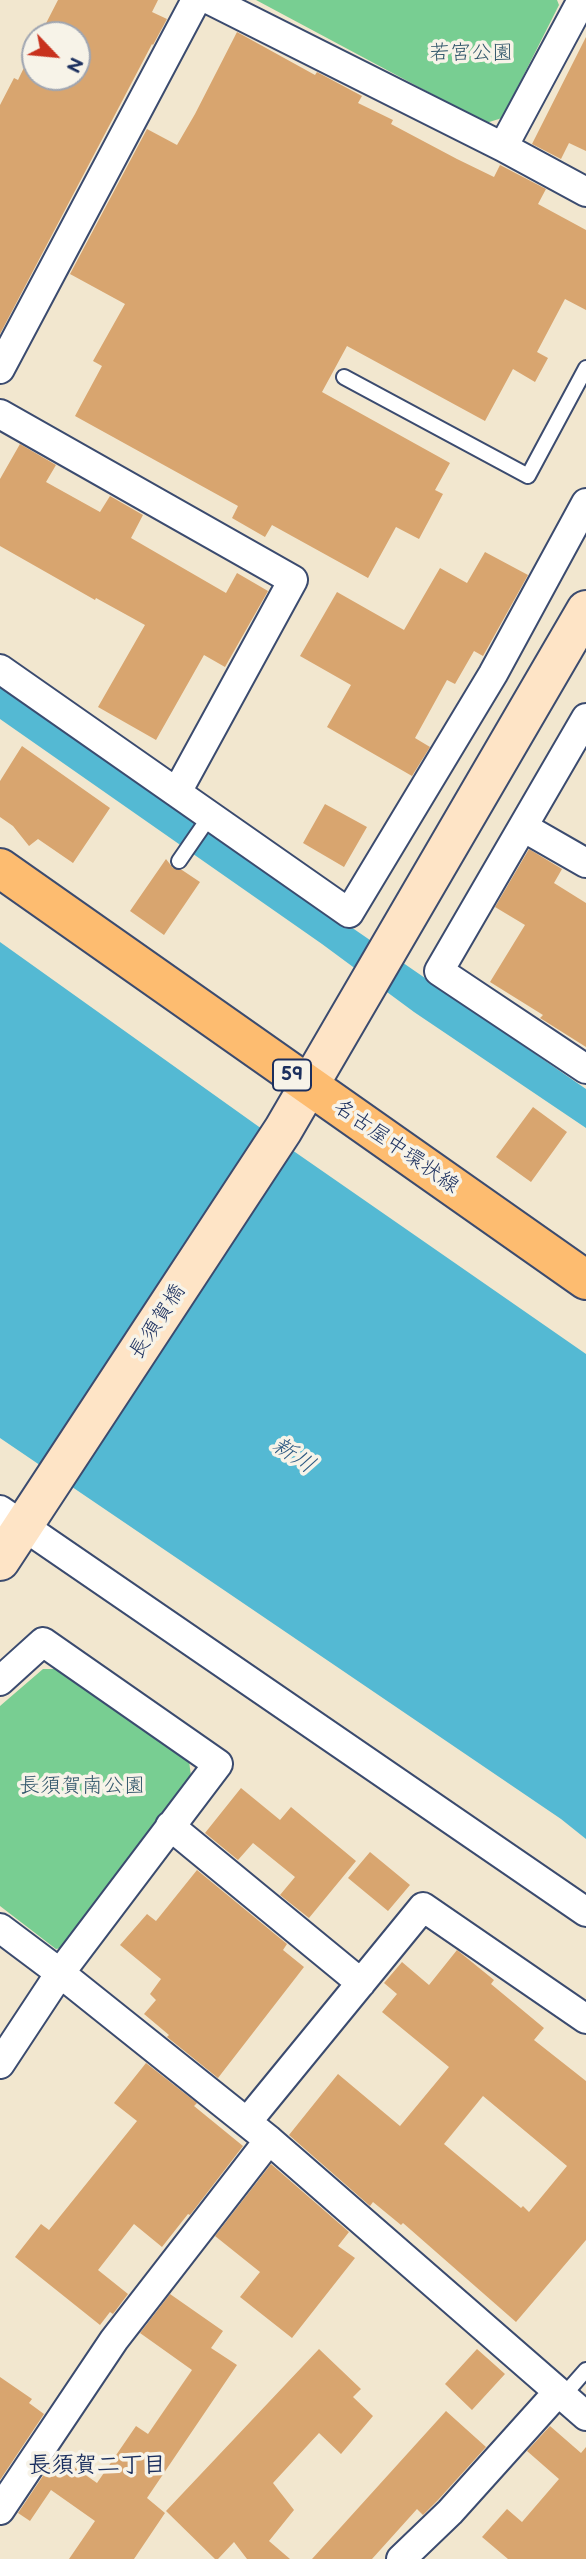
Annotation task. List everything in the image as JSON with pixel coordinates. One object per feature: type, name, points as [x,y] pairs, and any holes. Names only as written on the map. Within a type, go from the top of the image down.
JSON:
[{"type":"main road","name":"名古屋中環状線","points":[[0,868],[586,1280]]},
{"type":"street","points":[[0,369],[196,0]]},
{"type":"street","points":[[211,0],[503,147],[586,192]]},
{"type":"street","points":[[503,147],[582,0]]},
{"type":"street","points":[[0,414],[293,580],[177,792]]},
{"type":"street","points":[[0,669],[177,792],[208,819],[349,913],[493,674],[586,503]]},
{"type":"street","name":"長須賀橋","points":[[0,1561],[19,1517],[283,1130],[586,610]]},
{"type":"street","points":[[586,718],[439,971],[586,1069]]},
{"type":"street","points":[[523,827],[586,863]]},
{"type":"street","points":[[19,1517],[586,1912]]},
{"type":"street","points":[[0,1681],[43,1642],[218,1764],[60,1973],[0,2064]]},
{"type":"street","points":[[170,1826],[361,1983]]},
{"type":"street","points":[[247,2122],[423,1907],[586,2019]]},
{"type":"street","points":[[0,1928],[247,2122],[586,2416]]},
{"type":"street","points":[[0,2510],[114,2340],[268,2140]]},
{"type":"street","points":[[401,2559],[450,2512],[560,2394]]},
{"type":"lane","points":[[345,377],[528,476],[586,368]]},
{"type":"lane","points":[[182,857],[208,819]]},
{"type":"lane","points":[[560,2394],[586,2370]]},
{"type":"green space","name":"若宮公園","points":[[256,0],[557,0],[559,5],[502,118],[486,123]]},
{"type":"green space","name":"長須賀南公園","points":[[43,1669],[60,1669],[189,1761],[191,1776],[70,1946],[56,1949],[0,1906],[0,1706]]},
{"type":"water","points":[[0,685],[586,1089],[586,1128],[414,1012],[322,944],[0,719]]},
{"type":"water","name":"新川","points":[[0,942],[269,1134],[586,1354],[586,1839],[561,1819],[0,1438]]},
{"type":"building","points":[[58,0],[158,0],[152,12],[167,19],[0,334],[0,105],[14,78],[18,80],[21,74],[21,91],[91,91],[91,21],[47,21]]},
{"type":"building","points":[[237,32],[315,75],[317,72],[362,96],[358,103],[393,120],[391,124],[457,159],[494,177],[500,165],[546,189],[538,204],[586,230],[586,310],[565,299],[537,352],[548,358],[535,382],[513,369],[485,421],[347,346],[322,392],[450,463],[435,490],[443,494],[419,539],[396,527],[368,578],[272,525],[265,537],[232,518],[238,506],[75,416],[102,366],[93,361],[125,304],[70,274],[147,129],[177,145]]},
{"type":"building","points":[[586,37],[586,151],[569,143],[561,159],[532,144]]},
{"type":"building","points":[[20,444],[56,465],[46,482],[100,512],[110,496],[143,515],[131,538],[226,593],[237,573],[268,591],[225,667],[204,655],[156,740],[98,707],[145,625],[0,546],[0,479]]},
{"type":"building","points":[[485,552],[528,575],[483,656],[474,651],[455,684],[447,680],[415,738],[430,747],[412,776],[327,727],[351,685],[300,656],[337,592],[404,630],[440,568],[467,583]]},
{"type":"building","points":[[22,746],[110,808],[73,863],[38,839],[29,846],[13,826],[0,817],[0,781]]},
{"type":"building","points":[[325,804],[367,827],[344,867],[303,843]]},
{"type":"building","points":[[529,849],[562,869],[554,883],[586,903],[586,1047],[540,1018],[543,1015],[490,982],[525,925],[495,907]]},
{"type":"building","points":[[166,859],[173,868],[182,870],[200,882],[164,935],[130,911]]},
{"type":"building","points":[[533,1107],[567,1132],[531,1182],[496,1157]]},
{"type":"building","points":[[241,1788],[280,1820],[291,1807],[356,1861],[309,1918],[280,1895],[295,1877],[253,1843],[238,1860],[205,1833]]},
{"type":"building","points":[[370,1852],[410,1885],[388,1911],[348,1878]]},
{"type":"building","points":[[197,1870],[287,1944],[283,1950],[304,1967],[218,2078],[167,2037],[169,2035],[144,2014],[156,2000],[150,1994],[161,1979],[120,1945],[147,1914],[156,1921]]},
{"type":"building","points":[[457,1950],[494,1980],[491,1984],[544,2028],[534,2040],[586,2081],[586,2240],[516,2322],[403,2223],[401,2225],[373,2202],[370,2206],[289,2135],[338,2074],[400,2126],[449,2067],[382,2012],[397,1994],[384,1983],[402,1962],[429,1985]],"holes":[[[483,2096],[567,2166],[529,2212],[444,2144]]]},
{"type":"building","points":[[146,2063],[197,2103],[194,2106],[243,2146],[162,2247],[134,2224],[98,2270],[128,2294],[113,2314],[110,2312],[100,2325],[15,2257],[41,2224],[49,2230],[137,2121],[114,2103]]},
{"type":"building","points":[[271,2164],[349,2232],[338,2246],[355,2258],[292,2338],[240,2297],[260,2272],[215,2236]]},
{"type":"building","points":[[170,2294],[223,2331],[211,2348],[237,2365],[147,2498],[165,2513],[134,2559],[69,2559],[95,2521],[51,2490],[30,2521],[18,2513],[57,2455],[97,2483],[136,2426],[148,2434],[192,2370],[140,2333]]},
{"type":"building","points":[[319,2349],[361,2389],[353,2397],[373,2416],[341,2454],[319,2433],[273,2483],[294,2510],[269,2541],[290,2559],[247,2559],[234,2542],[215,2559],[166,2511]]},
{"type":"building","points":[[477,2349],[505,2374],[472,2410],[445,2384]]},
{"type":"building","points":[[0,2377],[32,2399],[29,2403],[44,2414],[0,2480]]},
{"type":"building","points":[[446,2411],[486,2447],[423,2515],[417,2509],[372,2559],[312,2559]]},
{"type":"building","points":[[550,2426],[581,2453],[586,2447],[586,2559],[508,2559],[482,2537],[507,2509],[522,2522],[559,2479],[527,2451]]},
{"type":"district","name":"長須賀二丁目","points":[[97,2466]]}]
